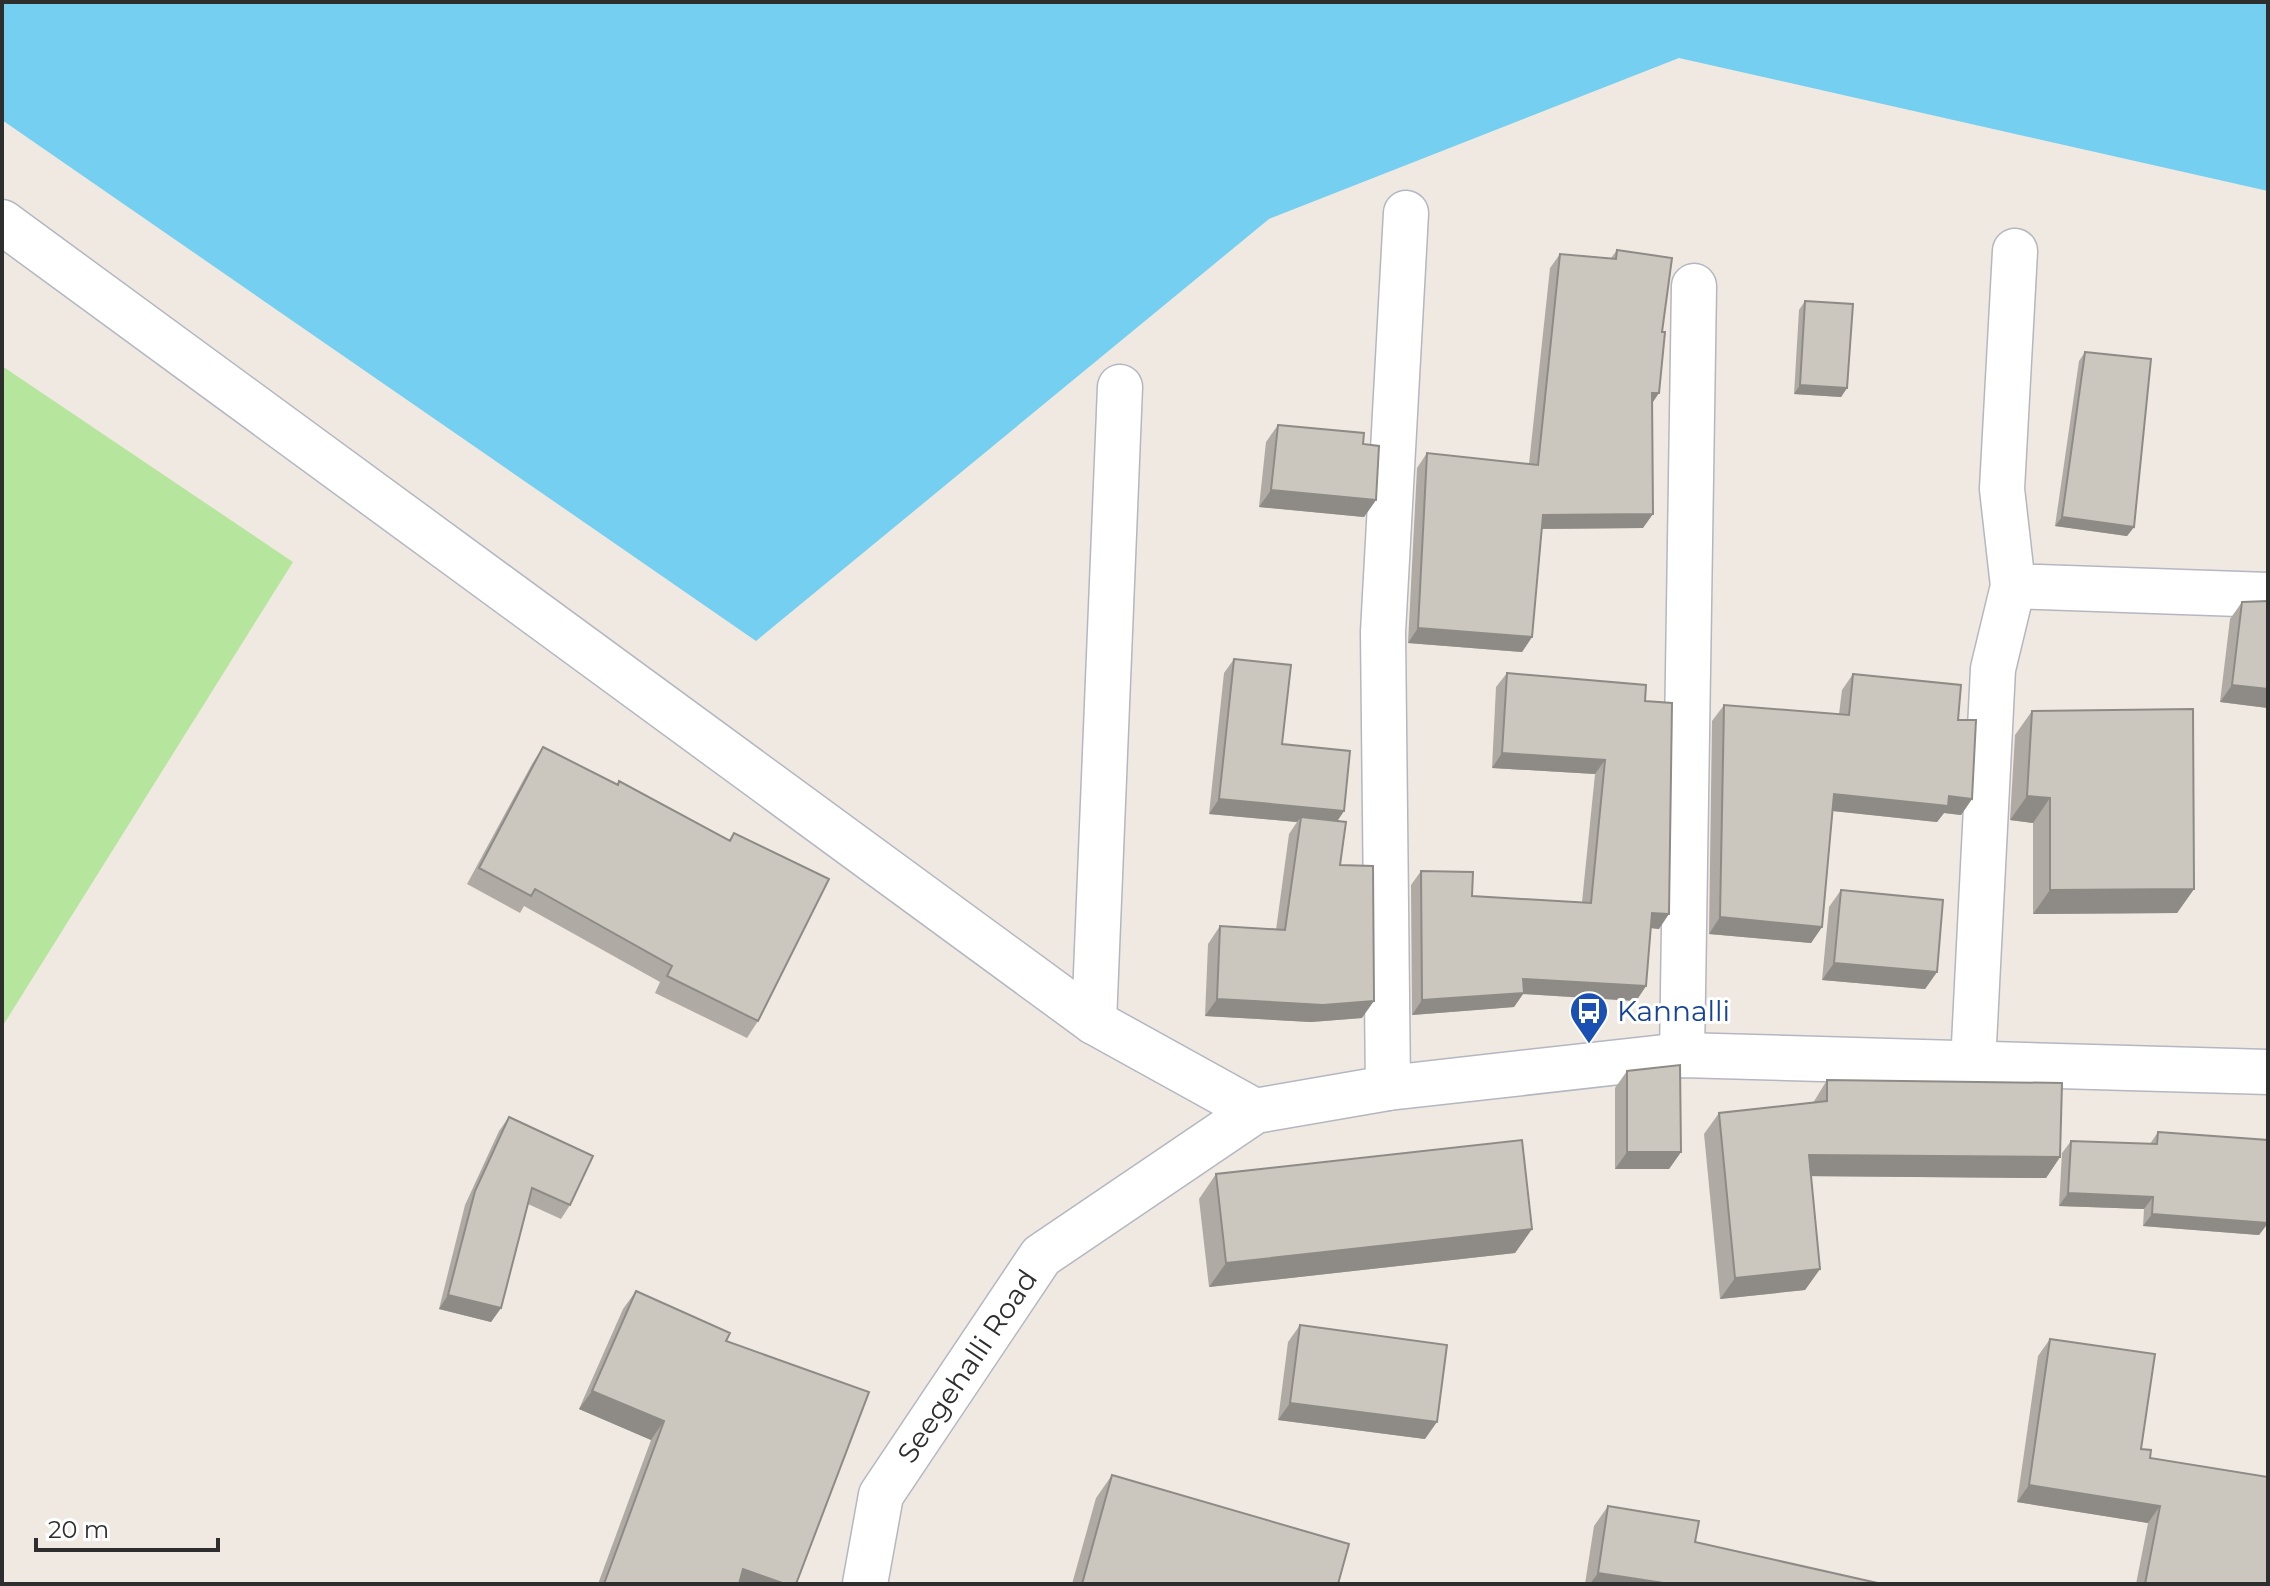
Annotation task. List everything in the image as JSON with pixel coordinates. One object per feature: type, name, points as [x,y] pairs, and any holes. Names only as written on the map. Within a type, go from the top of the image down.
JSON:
[{"type":"street","points":[[1388,1088],[1383,632],[1406,213]]},
{"type":"street","points":[[2,222],[1094,1022],[1255,1111],[1388,1088],[1682,1055],[2268,1072]]},
{"type":"street","points":[[1973,1064],[1993,669],[2013,586],[2002,489],[2015,251]]},
{"type":"street","points":[[1682,1055],[1694,286]]},
{"type":"street","points":[[1094,1022],[1120,387]]},
{"type":"street","points":[[2013,586],[2268,595]]},
{"type":"street","name":"Seegehalli Road","points":[[865,1584],[881,1495],[1041,1256],[1255,1111]]},
{"type":"green space","points":[[2,366],[293,562],[2,1027]]},
{"type":"water","points":[[2,2],[2268,2],[2268,191],[1679,58],[1269,219],[756,641],[2,120]]},
{"type":"building","points":[[1617,250],[1672,258],[1662,332],[1665,332],[1659,393],[1652,393],[1653,514],[1543,515],[1532,637],[1418,628],[1427,453],[1538,465],[1560,254],[1616,259]]},
{"type":"building","points":[[1805,301],[1853,304],[1847,388],[1800,385]]},
{"type":"building","points":[[2085,352],[2151,359],[2134,527],[2062,517]]},
{"type":"building","points":[[1278,425],[1364,433],[1363,444],[1379,446],[1376,500],[1271,490]]},
{"type":"building","points":[[2268,601],[2268,689],[2232,685],[2242,602]]},
{"type":"building","points":[[1234,659],[1291,665],[1282,744],[1350,751],[1344,811],[1219,799]]},
{"type":"building","points":[[1507,673],[1646,685],[1645,701],[1672,703],[1669,914],[1652,913],[1646,986],[1523,979],[1524,993],[1422,1000],[1421,871],[1473,872],[1472,896],[1591,903],[1605,760],[1502,753]]},
{"type":"building","points":[[1853,674],[1961,685],[1958,720],[1976,720],[1972,799],[1949,796],[1948,806],[1834,794],[1822,927],[1720,917],[1724,705],[1849,715]]},
{"type":"building","points":[[2193,709],[2194,889],[2050,890],[2050,798],[2027,796],[2032,711]]},
{"type":"building","points":[[543,747],[618,785],[619,781],[730,841],[734,833],[829,879],[758,1021],[667,976],[672,966],[535,889],[531,896],[479,868]]},
{"type":"building","points":[[1301,817],[1346,822],[1340,865],[1373,866],[1374,1001],[1323,1005],[1217,999],[1220,926],[1285,930]]},
{"type":"building","points":[[1841,890],[1943,900],[1937,972],[1834,963]]},
{"type":"building","points":[[1680,1065],[1681,1152],[1627,1152],[1627,1071]]},
{"type":"building","points":[[1827,1080],[2062,1083],[2060,1157],[1809,1155],[1820,1269],[1735,1278],[1719,1113],[1827,1101]]},
{"type":"building","points":[[509,1117],[593,1156],[570,1205],[532,1188],[501,1308],[448,1295],[475,1191]]},
{"type":"building","points":[[2158,1132],[2268,1140],[2268,1223],[2152,1214],[2153,1197],[2068,1193],[2071,1141],[2157,1144]]},
{"type":"building","points":[[1522,1140],[1532,1229],[1226,1263],[1216,1174]]},
{"type":"building","points":[[636,1291],[730,1333],[726,1341],[869,1392],[796,1584],[785,1584],[743,1569],[739,1584],[604,1584],[664,1421],[592,1391]]},
{"type":"building","points":[[1300,1325],[1447,1345],[1437,1422],[1290,1403]]},
{"type":"building","points":[[2050,1339],[2155,1354],[2141,1449],[2151,1450],[2150,1458],[2268,1477],[2268,1584],[2145,1584],[2160,1506],[2029,1485]]},
{"type":"building","points":[[1112,1475],[1349,1544],[1338,1584],[1082,1584]]},
{"type":"building","points":[[1608,1506],[1699,1521],[1695,1542],[1882,1584],[1670,1584],[1598,1573]]},
{"type":"place","name":"Kannalli","points":[[1589,1045]]}]
